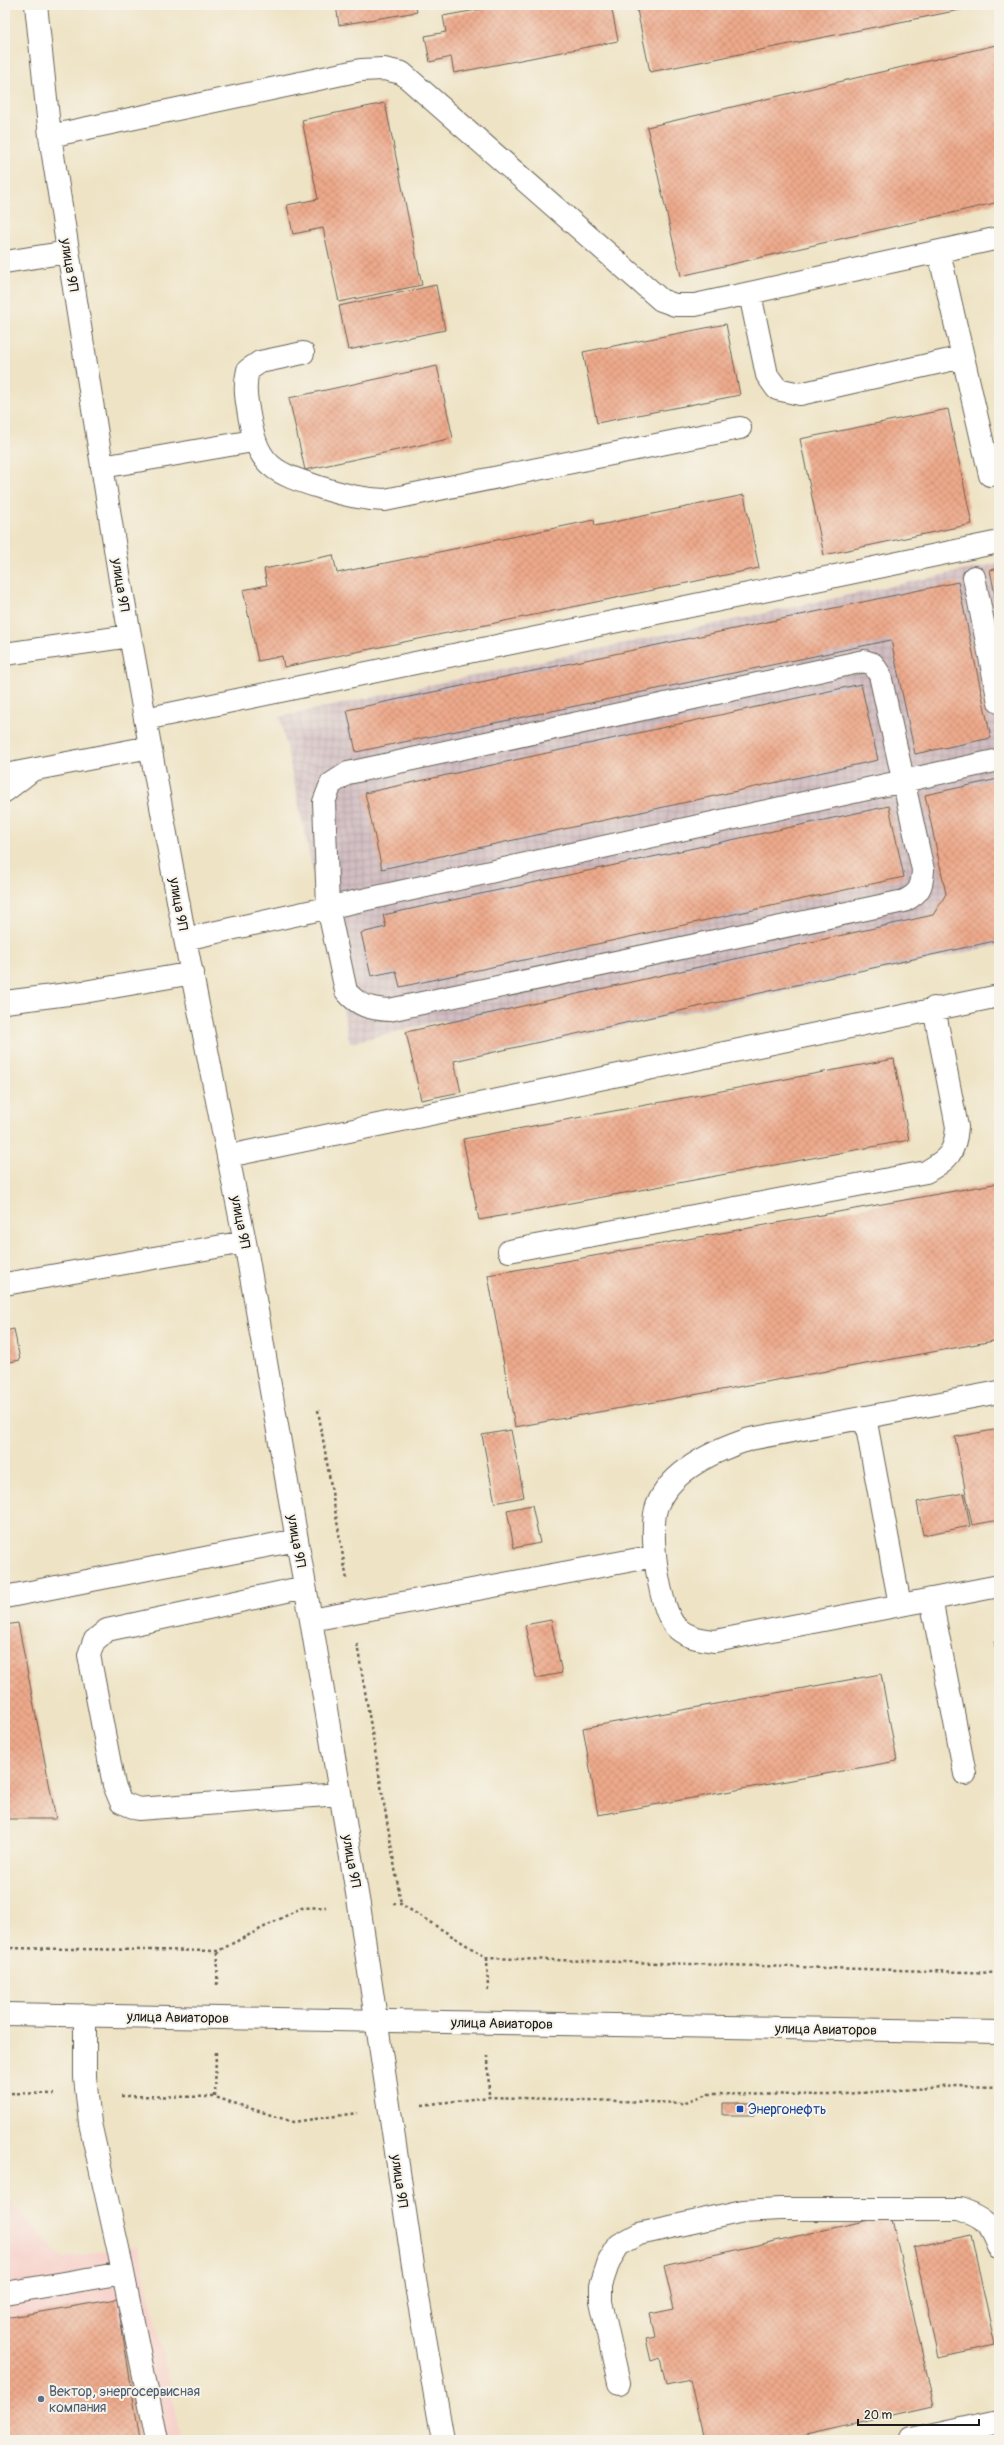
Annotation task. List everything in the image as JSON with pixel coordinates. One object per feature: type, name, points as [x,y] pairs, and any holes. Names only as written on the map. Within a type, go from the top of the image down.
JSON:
[{"type":"street","name":"улица 9П","points":[[36,5],[50,136],[130,636],[185,939],[193,973],[245,1242],[311,1620],[377,2021],[417,2292],[443,2440]]},
{"type":"street","points":[[50,136],[361,70],[384,69],[402,73],[661,300],[675,305],[695,305],[750,294],[999,238]]},
{"type":"street","points":[[5,262],[68,252]]},
{"type":"street","points":[[939,252],[990,475]]},
{"type":"street","points":[[750,294],[767,375],[777,389],[800,394],[963,358]]},
{"type":"street","points":[[303,353],[260,362],[248,370],[244,386],[253,441],[276,470],[289,477],[360,499],[385,500],[740,428]]},
{"type":"street","points":[[102,467],[253,441]]},
{"type":"street","points":[[144,719],[999,542]]},
{"type":"street","points":[[974,577],[999,702]]},
{"type":"street","points":[[5,654],[130,636]]},
{"type":"street","points":[[864,661],[873,664],[880,675],[923,870],[922,883],[916,895],[904,901],[389,1010],[370,1008],[353,1000],[346,991],[328,907],[324,802],[331,784],[348,773],[853,662],[864,661]]},
{"type":"street","points":[[5,774],[150,747]]},
{"type":"street","points":[[185,939],[999,760]]},
{"type":"street","points":[[5,791],[34,769]]},
{"type":"street","points":[[5,1002],[91,990],[193,973]]},
{"type":"street","points":[[228,1156],[934,1008],[999,996]]},
{"type":"street","points":[[509,1251],[910,1175],[931,1169],[947,1160],[956,1142],[957,1127],[934,1008]]},
{"type":"street","points":[[5,1284],[245,1242]]},
{"type":"street","points":[[999,1392],[750,1439],[723,1448],[699,1460],[672,1484],[656,1506],[653,1527],[655,1556],[665,1610],[676,1628],[692,1638],[715,1641],[999,1586]]},
{"type":"street","points":[[865,1417],[900,1605]]},
{"type":"street","points":[[5,1597],[297,1540]]},
{"type":"street","points":[[311,1620],[655,1556]]},
{"type":"street","points":[[305,1587],[106,1630],[94,1641],[89,1655],[114,1785],[121,1802],[138,1808],[340,1794]]},
{"type":"street","points":[[932,1599],[965,1774]]},
{"type":"street","name":"улица Авиаторов","points":[[5,2014],[999,2032]]},
{"type":"street","points":[[85,2015],[86,2096],[90,2123],[123,2273],[157,2440]]},
{"type":"street","points":[[619,2383],[602,2302],[601,2285],[609,2261],[619,2245],[639,2234],[743,2211],[780,2209],[960,2209],[977,2215],[991,2226],[999,2247]]},
{"type":"street","points":[[5,2293],[123,2273]]},
{"type":"street","points":[[912,2440],[999,2421]]},
{"type":"path","points":[[318,1410],[401,1904],[487,1958],[999,1973]]},
{"type":"path","points":[[5,1948],[218,1951],[301,1908]]},
{"type":"path","points":[[5,2092],[86,2096],[215,2097],[293,2122],[489,2097],[683,2103],[707,2094],[831,2095],[956,2086],[999,2087]]},
{"type":"shaded area","points":[[999,563],[999,945],[455,1062],[445,1020],[350,1043],[280,717]]},
{"type":"shaded area","points":[[5,2197],[63,2258],[138,2245],[181,2440],[5,2440]]},
{"type":"building","points":[[336,5],[415,5],[417,12],[339,25]]},
{"type":"building","points":[[504,5],[611,5],[618,41],[454,73],[451,57],[430,62],[425,36],[446,32],[443,16]]},
{"type":"building","points":[[636,5],[980,5],[980,6],[650,72]]},
{"type":"building","points":[[996,45],[999,56],[999,202],[681,276],[647,127]]},
{"type":"building","points":[[385,103],[422,285],[339,302],[323,228],[293,234],[287,205],[318,199],[302,120]]},
{"type":"building","points":[[436,285],[445,330],[348,350],[339,306]]},
{"type":"building","points":[[726,324],[740,395],[597,423],[583,352]]},
{"type":"building","points":[[437,366],[453,438],[305,470],[289,398]]},
{"type":"building","points":[[948,409],[972,524],[824,555],[800,439]]},
{"type":"building","points":[[744,495],[759,568],[284,667],[282,656],[258,661],[243,590],[267,585],[264,569],[333,555],[337,573],[594,520],[595,526]]},
{"type":"building","points":[[999,568],[999,610],[998,610],[990,570]]},
{"type":"building","points":[[958,582],[991,738],[915,754],[891,640],[356,752],[347,710]]},
{"type":"building","points":[[861,684],[878,760],[382,869],[365,793]]},
{"type":"building","points":[[998,779],[999,940],[454,1061],[461,1092],[421,1100],[406,1032],[933,915],[946,894],[925,795]]},
{"type":"building","points":[[889,806],[904,877],[400,987],[396,971],[371,976],[361,933],[386,927],[383,915]]},
{"type":"building","points":[[894,1059],[909,1140],[479,1220],[463,1139]]},
{"type":"building","points":[[999,1183],[999,1340],[515,1427],[488,1275]]},
{"type":"building","points":[[14,1329],[20,1360],[5,1363],[5,1331]]},
{"type":"building","points":[[999,1429],[999,1520],[972,1525],[955,1437]]},
{"type":"building","points":[[511,1430],[524,1497],[495,1503],[482,1435]]},
{"type":"building","points":[[964,1493],[970,1526],[923,1535],[917,1502]]},
{"type":"building","points":[[532,1505],[540,1543],[514,1548],[507,1510]]},
{"type":"building","points":[[551,1620],[562,1673],[536,1678],[525,1625]]},
{"type":"building","points":[[18,1623],[56,1819],[5,1819],[5,1625]]},
{"type":"building","points":[[999,1640],[999,1662],[998,1662],[994,1641]]},
{"type":"building","points":[[881,1674],[897,1761],[598,1815],[583,1728]]},
{"type":"building","points":[[723,2103],[753,2103],[754,2115],[723,2115]]},
{"type":"building","points":[[891,2215],[934,2406],[785,2440],[704,2440],[690,2380],[666,2385],[660,2358],[651,2361],[646,2339],[655,2337],[650,2314],[674,2309],[664,2266]]},
{"type":"building","points":[[971,2235],[995,2345],[938,2357],[914,2247]]},
{"type":"building","points":[[117,2299],[140,2440],[5,2440],[5,2318]]},
{"type":"place","name":"Энергонефть","points":[[740,2109]]},
{"type":"place","name":"Вектор, энергосервисная компания","points":[[41,2399]]}]
